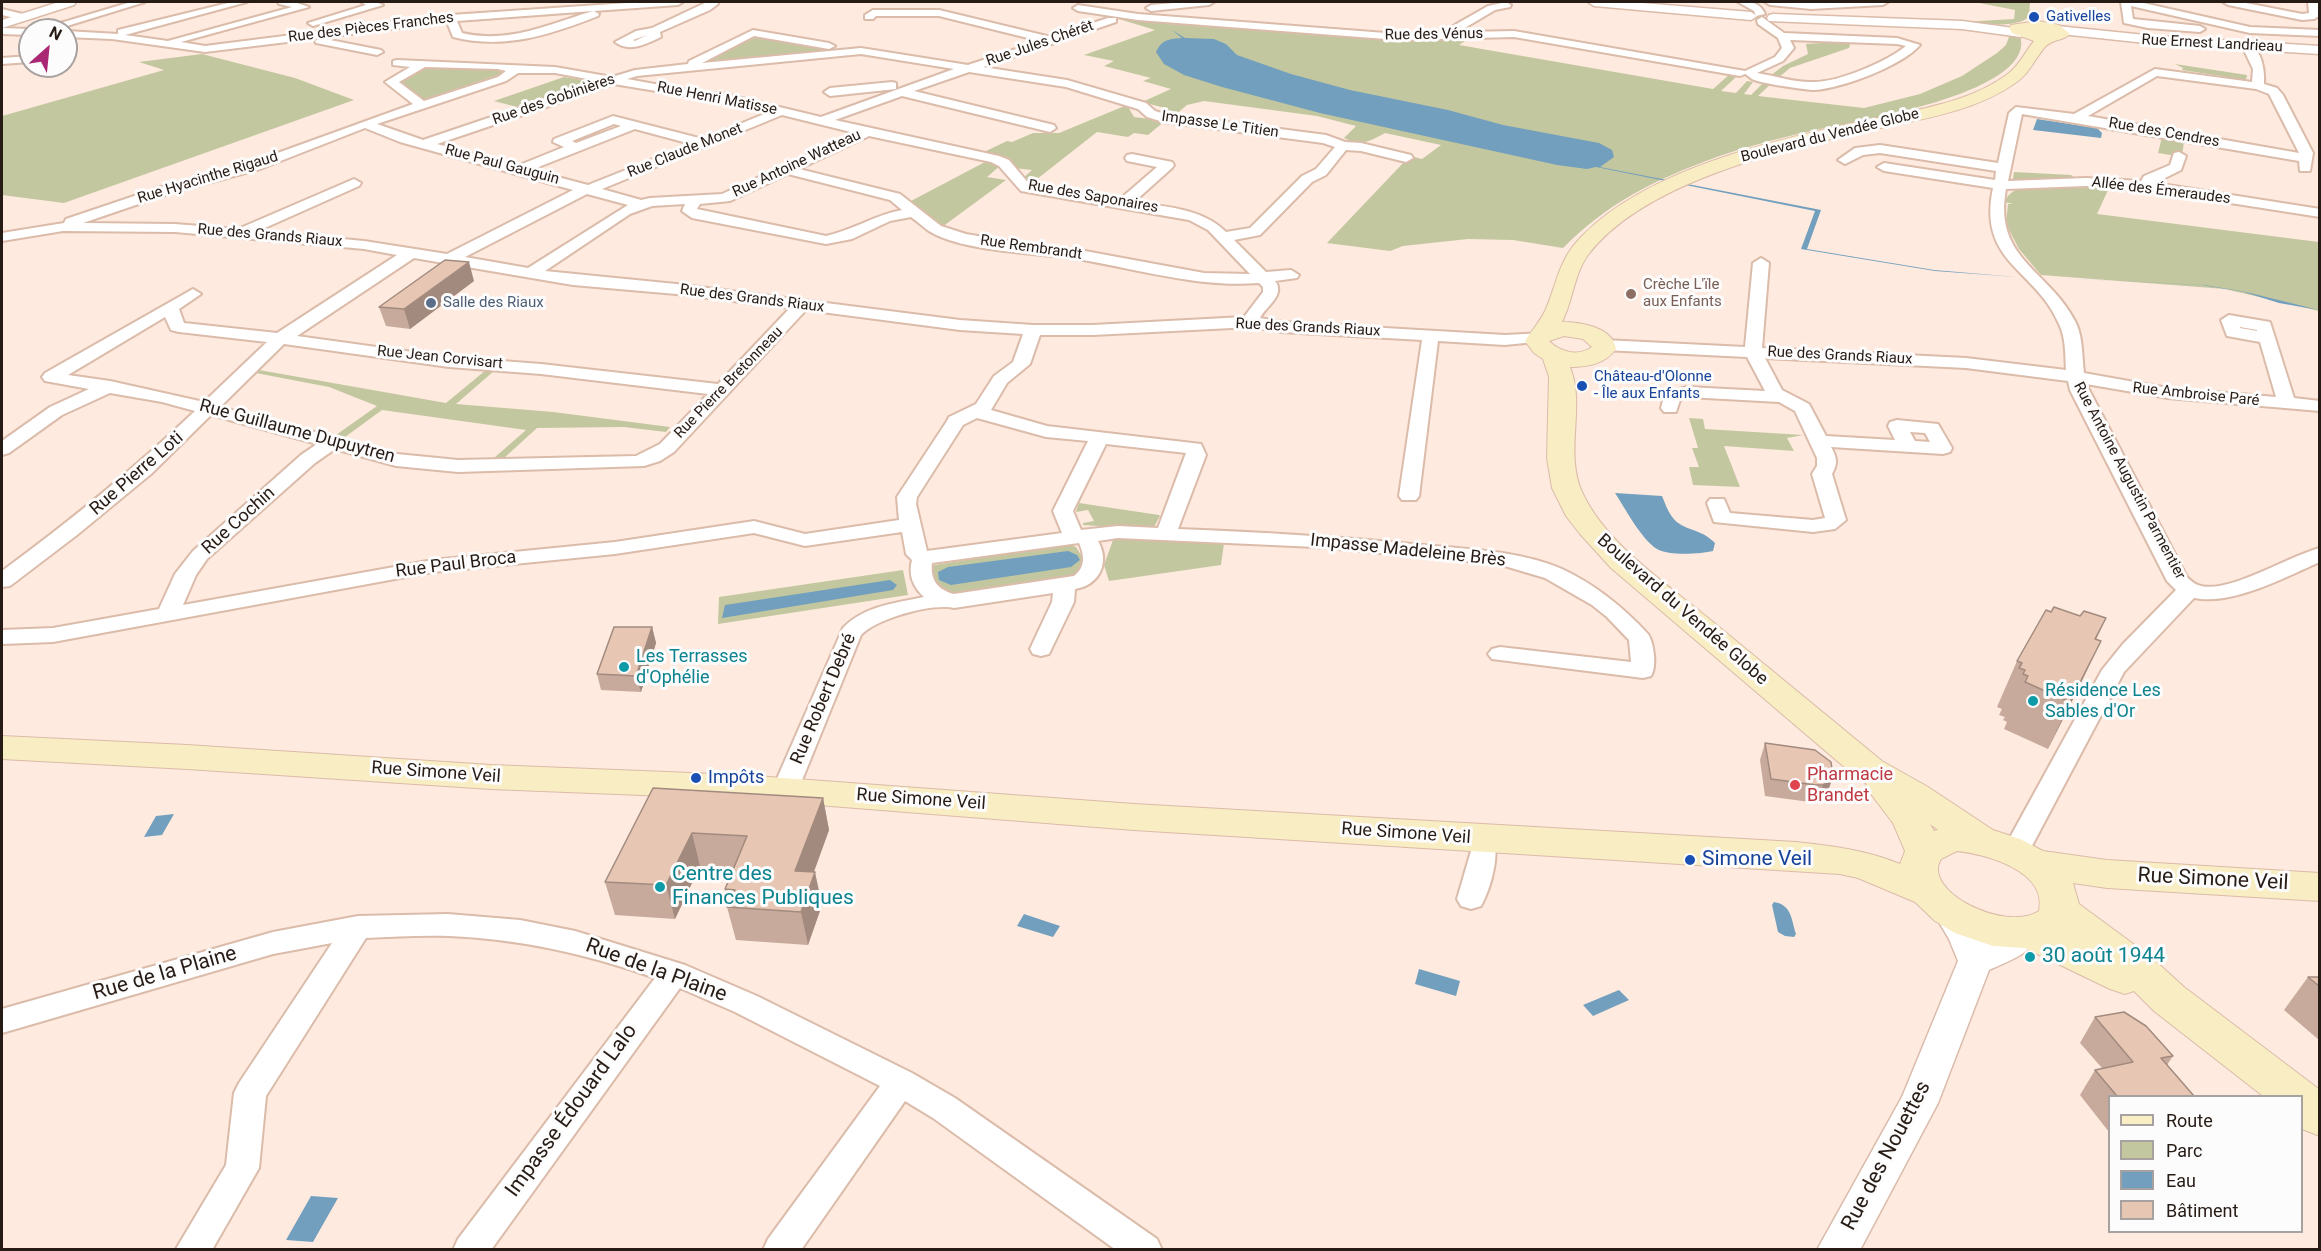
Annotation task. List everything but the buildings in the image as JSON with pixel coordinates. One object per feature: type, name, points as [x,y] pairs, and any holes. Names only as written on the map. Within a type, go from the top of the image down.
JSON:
[{"type":"main road","name":"Boulevard du Vendée Globe","points":[[2010,852],[1869,769],[1622,562],[1588,528],[1569,494],[1561,470],[1554,352],[1558,307],[1565,277],[1586,244],[1622,213],[1655,194],[1705,171],[1756,153],[1964,101],[1999,86],[2019,73],[2031,59],[2039,29]]},
{"type":"main road","points":[[1554,352],[1602,352],[1604,345],[1597,337],[1575,330],[1558,307]]},
{"type":"main road","points":[[1554,352],[1575,330]]},
{"type":"main road","name":"Rue Simone Veil","points":[[2,748],[175,756],[502,778],[642,782],[785,790],[1134,817],[1840,860],[1922,853],[1937,842],[1957,838],[2107,874],[2319,887]]},
{"type":"main road","name":"Boulevard du Vendée Globe","points":[[1869,769],[1909,818],[1922,853],[1918,867],[1921,879],[1939,902]]},
{"type":"main road","points":[[2010,852],[2047,876],[2056,889],[2044,920],[2169,999],[2294,1095]]},
{"type":"main road","name":"Rue Simone Veil","points":[[1840,860],[1882,871],[1939,902],[1974,925],[2000,932],[2044,920],[2082,884],[2107,874]]},
{"type":"main road","points":[[2303,1104],[2319,1118]]},
{"type":"street","points":[[2,24],[70,2]]},
{"type":"street","points":[[78,20],[140,2]]},
{"type":"street","points":[[78,43],[113,27],[242,2]]},
{"type":"street","points":[[168,43],[304,6],[283,2]]},
{"type":"street","points":[[243,45],[256,37],[378,5],[366,2]]},
{"type":"street","name":"Rue des Pièces Franches","points":[[78,34],[113,27],[168,43],[205,49],[481,15],[610,4],[678,2]]},
{"type":"street","points":[[654,31],[706,8],[713,4],[712,2]]},
{"type":"street","points":[[1125,15],[1151,8],[1209,2]]},
{"type":"street","name":"Rue Ernest Landrieau","points":[[1594,2],[1626,3],[1761,17],[2039,29],[2104,36],[2319,50]]},
{"type":"street","points":[[1744,2],[1758,9],[1763,24],[1782,36],[1788,48],[1783,55],[1750,73]]},
{"type":"street","points":[[1770,2],[1811,6],[1883,2]]},
{"type":"street","points":[[2228,2],[2309,17],[2314,14],[2313,2]]},
{"type":"street","points":[[2250,30],[2125,3],[2128,21],[2138,24],[2250,30],[2319,33]]},
{"type":"street","points":[[481,15],[486,4]]},
{"type":"street","points":[[451,18],[457,35],[486,40],[539,35],[600,12],[610,4]]},
{"type":"street","points":[[1461,35],[1457,28],[1492,8],[1506,5]]},
{"type":"street","name":"Rue des Vénus","points":[[1078,8],[1125,15],[1399,37],[1514,34],[1750,73],[1807,85],[1824,85],[1890,62],[1914,45],[1897,41],[1782,36]]},
{"type":"street","points":[[2,12],[23,17]]},
{"type":"street","points":[[869,17],[873,13],[939,13],[1051,40]]},
{"type":"street","name":"Rue Jules Chérêt","points":[[920,85],[1112,20]]},
{"type":"street","points":[[2,31],[18,32]]},
{"type":"street","name":"Rue des Gobinières","points":[[687,67],[753,33],[968,68]]},
{"type":"street","points":[[295,38],[377,52]]},
{"type":"street","points":[[2076,118],[2155,72],[2259,81],[2248,46]]},
{"type":"street","name":"Rue des Gobinières","points":[[423,144],[635,73],[861,51]]},
{"type":"street","points":[[2,62],[18,60]]},
{"type":"street","name":"Rue Hyacinthe Rigaud","points":[[397,63],[498,66],[514,70],[531,68],[612,80]]},
{"type":"street","name":"Rue Hyacinthe Rigaud","points":[[422,105],[391,81],[426,63]]},
{"type":"street","name":"Impasse Le Titien","points":[[968,68],[1072,85],[1142,106],[1154,116],[1163,118],[1326,140],[1343,146],[1361,147],[1406,158]]},
{"type":"street","name":"Rue Hyacinthe Rigaud","points":[[63,227],[153,194],[255,166],[365,124],[502,79],[514,70]]},
{"type":"street","name":"Rue Henri Matisse","points":[[612,80],[705,97],[721,97],[822,121]]},
{"type":"street","name":"Rue des Cendres","points":[[2020,111],[2076,118],[2305,163],[2305,148],[2277,94],[2259,81]]},
{"type":"street","points":[[822,121],[920,85]]},
{"type":"street","points":[[830,92],[920,85]]},
{"type":"street","points":[[902,92],[1050,128]]},
{"type":"street","name":"Rue Antoine Augustin Parmentier","points":[[2020,111],[2016,113],[1996,219],[2002,240],[2067,323],[2071,337],[2074,377],[2178,581],[2189,590]]},
{"type":"street","name":"Rue Claude Monet","points":[[448,260],[588,190],[780,112]]},
{"type":"street","points":[[577,147],[559,142],[613,120],[705,143]]},
{"type":"street","name":"Rue des Saponaires","points":[[822,121],[1000,161],[1026,188],[1124,203],[1200,218],[1208,223],[1265,279]]},
{"type":"street","name":"Rue Paul Gauguin","points":[[365,124],[423,144],[639,204]]},
{"type":"street","points":[[518,170],[634,125]]},
{"type":"street","name":"Rue Antoine Watteau","points":[[529,274],[639,204],[724,198],[870,131]]},
{"type":"street","points":[[1222,237],[1255,232],[1307,179],[1321,172],[1343,146]]},
{"type":"street","points":[[1845,160],[1860,151],[1880,149],[2006,168]]},
{"type":"street","points":[[2147,186],[2149,179],[2176,167],[2179,156]]},
{"type":"street","points":[[1124,203],[1167,165],[1132,158]]},
{"type":"street","name":"Allée des Émeraudes","points":[[1884,166],[2002,185],[2086,182],[2147,186],[2319,213]]},
{"type":"street","name":"Rue Rembrandt","points":[[784,169],[895,197],[936,229],[963,238],[1042,252],[1074,254],[1192,277],[1227,280],[1265,279],[1291,275]]},
{"type":"street","points":[[241,234],[354,183]]},
{"type":"street","points":[[694,201],[689,211],[697,215],[826,240],[847,236],[886,217],[914,212]]},
{"type":"street","name":"Rue des Grands Riaux","points":[[2,237],[63,227],[175,228],[364,245],[529,274],[960,325],[1033,330],[1184,327],[1252,322],[1282,327],[1505,340],[1554,352]]},
{"type":"street","name":"Rue Pierre Loti","points":[[2,581],[70,531],[136,477],[280,339],[411,253]]},
{"type":"street","points":[[1717,503],[1722,518],[1813,526],[1828,525],[1836,520],[1822,474],[1827,466],[1827,458],[1803,408],[1771,389],[1753,352],[1761,263]]},
{"type":"street","points":[[1252,322],[1252,316],[1271,293],[1271,286],[1265,279]]},
{"type":"street","points":[[170,307],[193,294]]},
{"type":"street","name":"Rue Pierre Bretonneau","points":[[653,457],[667,448],[802,305]]},
{"type":"street","name":"Rue Jean Corvisart","points":[[170,307],[177,326],[180,327],[449,362],[541,369],[723,390]]},
{"type":"street","name":"Rue Guillaume Dupuytren","points":[[170,307],[51,377],[110,386],[209,408],[330,444],[396,460],[439,465],[627,463],[653,457]]},
{"type":"street","points":[[1033,330],[1021,364],[1000,380],[983,408],[962,416],[956,421],[908,497],[906,504],[917,554],[923,558],[1079,537]]},
{"type":"street","points":[[1409,496],[1431,334]]},
{"type":"street","points":[[2268,338],[2287,404]]},
{"type":"street","name":"Rue des Grands Riaux","points":[[1604,345],[1966,363],[2035,370],[2074,377]]},
{"type":"street","name":"Rue Ambroise Paré","points":[[2074,377],[2168,393],[2319,406]]},
{"type":"street","points":[[2,449],[56,411],[110,386]]},
{"type":"street","points":[[1670,408],[1671,397],[1687,392],[1781,397]]},
{"type":"street","points":[[976,412],[1046,431],[1189,447],[1197,451],[1166,534]]},
{"type":"street","name":"Rue Robert Debré","points":[[785,790],[856,625],[873,615],[915,608],[940,600],[954,601],[1065,586],[1080,582],[1092,569],[1095,555],[1079,537],[1063,511],[1100,437]]},
{"type":"street","points":[[1819,441],[1908,446]]},
{"type":"street","name":"Rue Cochin","points":[[168,613],[186,574],[200,555],[308,459],[330,444]]},
{"type":"street","name":"Rue Paul Broca","points":[[2,637],[53,635],[423,567],[615,548],[746,528],[762,527],[806,540],[911,524]]},
{"type":"street","name":"Impasse Madeleine Brès","points":[[1079,537],[1118,532],[1316,541],[1480,556],[1516,562],[1563,578],[1583,588],[1615,612],[1640,639],[1643,671],[1500,654]]},
{"type":"street","points":[[2010,852],[2126,653],[2171,611],[2189,590],[2210,594],[2228,592],[2319,554]]},
{"type":"street","points":[[923,558],[920,566],[924,585],[933,596],[940,600]]},
{"type":"street","points":[[1041,649],[1063,602],[1065,586]]},
{"type":"street","points":[[1471,899],[1484,851],[1482,838]]},
{"type":"street","points":[[1939,902],[1965,936],[1975,962],[2004,948],[2044,920]]},
{"type":"street","name":"Rue de la Plaine","points":[[2,1021],[262,946],[358,927],[416,924],[520,931],[605,950],[675,973],[746,1004],[901,1082],[944,1108],[1145,1250]]},
{"type":"street","points":[[193,1249],[242,1168],[250,1093],[358,927]]},
{"type":"street","name":"Rue des Nouettes","points":[[1838,1250],[1919,1103],[1975,962]]},
{"type":"street","name":"Impasse Édouard Lalo","points":[[470,1250],[675,973]]},
{"type":"street","points":[[780,1250],[901,1082]]},
{"type":"green space","points":[[1974,2],[2030,2],[2029,16],[2025,20],[2008,24],[1988,25],[1963,22],[2014,19],[2015,10]]},
{"type":"green space","points":[[1119,19],[1295,33],[1472,36],[1459,45],[1713,89],[1730,74],[1736,77],[1721,91],[1736,93],[1747,81],[1753,82],[1744,94],[1751,95],[1766,80],[1774,81],[1758,96],[1864,108],[1920,94],[1962,76],[2006,45],[2009,37],[1996,32],[2015,35],[2021,39],[2016,59],[1997,76],[1969,90],[1897,113],[1771,141],[1706,161],[1666,177],[1630,196],[1596,219],[1563,248],[1513,240],[1468,239],[1403,246],[1390,251],[1327,243],[1404,162],[1414,157],[1422,159],[1441,145],[1385,133],[1370,140],[1355,142],[1344,138],[1356,126],[1317,116],[1204,101],[1187,105],[1174,116],[1165,108],[1142,102],[1171,89],[1143,81],[1151,78],[1104,66],[1114,61],[1084,55],[1155,30]]},
{"type":"green space","points":[[764,36],[838,51],[700,63],[747,38]]},
{"type":"green space","points":[[1851,41],[1849,48],[1790,68],[1778,78],[1770,76],[1783,66],[1808,54],[1806,44]]},
{"type":"green space","points":[[202,54],[295,78],[354,100],[64,203],[2,195],[2,116],[164,70],[139,62]]},
{"type":"green space","points":[[2175,64],[2247,75],[2246,80],[2182,70],[2183,68]]},
{"type":"green space","points":[[424,67],[495,70],[501,74],[423,100],[394,82]]},
{"type":"green space","points":[[564,77],[590,81],[590,84],[521,108],[494,101]]},
{"type":"green space","points":[[1127,105],[1134,117],[1165,121],[1148,135],[1134,133],[1128,137],[1097,132],[1032,183],[1024,182],[1022,179],[1032,170],[1013,168],[997,155],[984,152],[1007,141],[1012,142],[1033,133],[1059,133]]},
{"type":"green space","points":[[2162,137],[2184,141],[2182,157],[2158,153]]},
{"type":"green space","points":[[985,162],[1001,165],[987,177],[1006,180],[942,227],[911,201]]},
{"type":"green space","points":[[2014,172],[2071,175],[2076,179],[2016,181],[2013,179]]},
{"type":"green space","points":[[2057,184],[2144,187],[2146,191],[2109,188],[2097,214],[2319,242],[2319,311],[2225,289],[2041,275],[2019,249],[2006,224],[2008,204],[2013,204],[2005,202],[2013,191],[2020,188]]},
{"type":"green space","points":[[259,370],[446,403],[486,370],[494,371],[456,404],[553,412],[670,427],[666,432],[624,427],[537,428],[504,458],[494,458],[526,430],[382,410],[345,437],[336,435],[377,406],[329,387],[256,373]]},
{"type":"green space","points":[[1689,418],[1703,419],[1705,429],[1803,435],[1787,438],[1794,451],[1724,446],[1740,487],[1693,485],[1689,467],[1699,467],[1692,448],[1698,448]]},
{"type":"green space","points":[[1079,503],[1160,516],[1154,527],[1099,529],[1098,526],[1083,525],[1083,523],[1094,521],[1088,510],[1076,512]]},
{"type":"green space","points":[[1113,540],[1224,543],[1221,565],[1109,581],[1104,565]]},
{"type":"green space","points":[[1068,544],[1076,547],[1083,558],[1076,575],[957,593],[937,586],[928,566]]},
{"type":"green space","points":[[903,570],[908,595],[718,624],[719,597]]},
{"type":"water","points":[[1172,30],[1185,38],[1214,39],[1226,44],[1237,55],[1291,74],[1350,90],[1448,110],[1503,125],[1599,143],[1612,150],[1614,157],[1600,167],[1821,210],[1807,249],[1934,270],[2017,277],[1935,271],[1801,249],[1815,211],[1596,167],[1587,169],[1557,165],[1320,113],[1222,87],[1184,75],[1164,64],[1156,52],[1158,48],[1167,40],[1182,38]]},
{"type":"water","points":[[2037,119],[2097,128],[2102,133],[2101,138],[2033,130]]},
{"type":"water","points":[[2036,277],[2205,285],[2246,292],[2319,310],[2279,303],[2244,292],[2202,285]]},
{"type":"water","points":[[1615,493],[1662,496],[1677,522],[1710,538],[1715,543],[1713,551],[1677,554],[1657,549],[1639,531]]},
{"type":"water","points":[[1068,551],[1077,555],[1080,560],[1071,567],[951,585],[939,580],[938,572],[948,567]]},
{"type":"water","points":[[890,580],[897,585],[893,590],[722,618],[725,605]]},
{"type":"water","points":[[174,814],[162,835],[144,837],[156,816]]},
{"type":"water","points":[[1774,902],[1788,909],[1796,934],[1794,937],[1778,932],[1772,905]]},
{"type":"water","points":[[1024,914],[1060,926],[1053,937],[1017,926]]},
{"type":"water","points":[[1419,969],[1460,981],[1456,996],[1415,984]]},
{"type":"water","points":[[1619,990],[1629,1000],[1593,1016],[1583,1005]]},
{"type":"water","points":[[311,1196],[338,1198],[313,1242],[286,1240]]},
{"type":"place","name":"Gativelles","points":[[2034,17]]},
{"type":"place","name":"Crèche L'ïle aux Enfants","points":[[1631,294]]},
{"type":"place","name":"Salle des Riaux","points":[[431,303]]},
{"type":"place","name":"Château-d'Olonne - Île aux Enfants","points":[[1582,386]]},
{"type":"place","name":"Les Terrasses d'Ophélie","points":[[624,667]]},
{"type":"place","name":"Résidence Les Sables d'Or","points":[[2033,701]]},
{"type":"place","name":"Impôts","points":[[696,778]]},
{"type":"place","name":"Pharmacie Brandet","points":[[1795,785]]},
{"type":"place","name":"Simone Veil","points":[[1690,860]]},
{"type":"place","name":"Centre des Finances Publiques","points":[[660,887]]},
{"type":"place","name":"30 août 1944","points":[[2030,957]]}]
